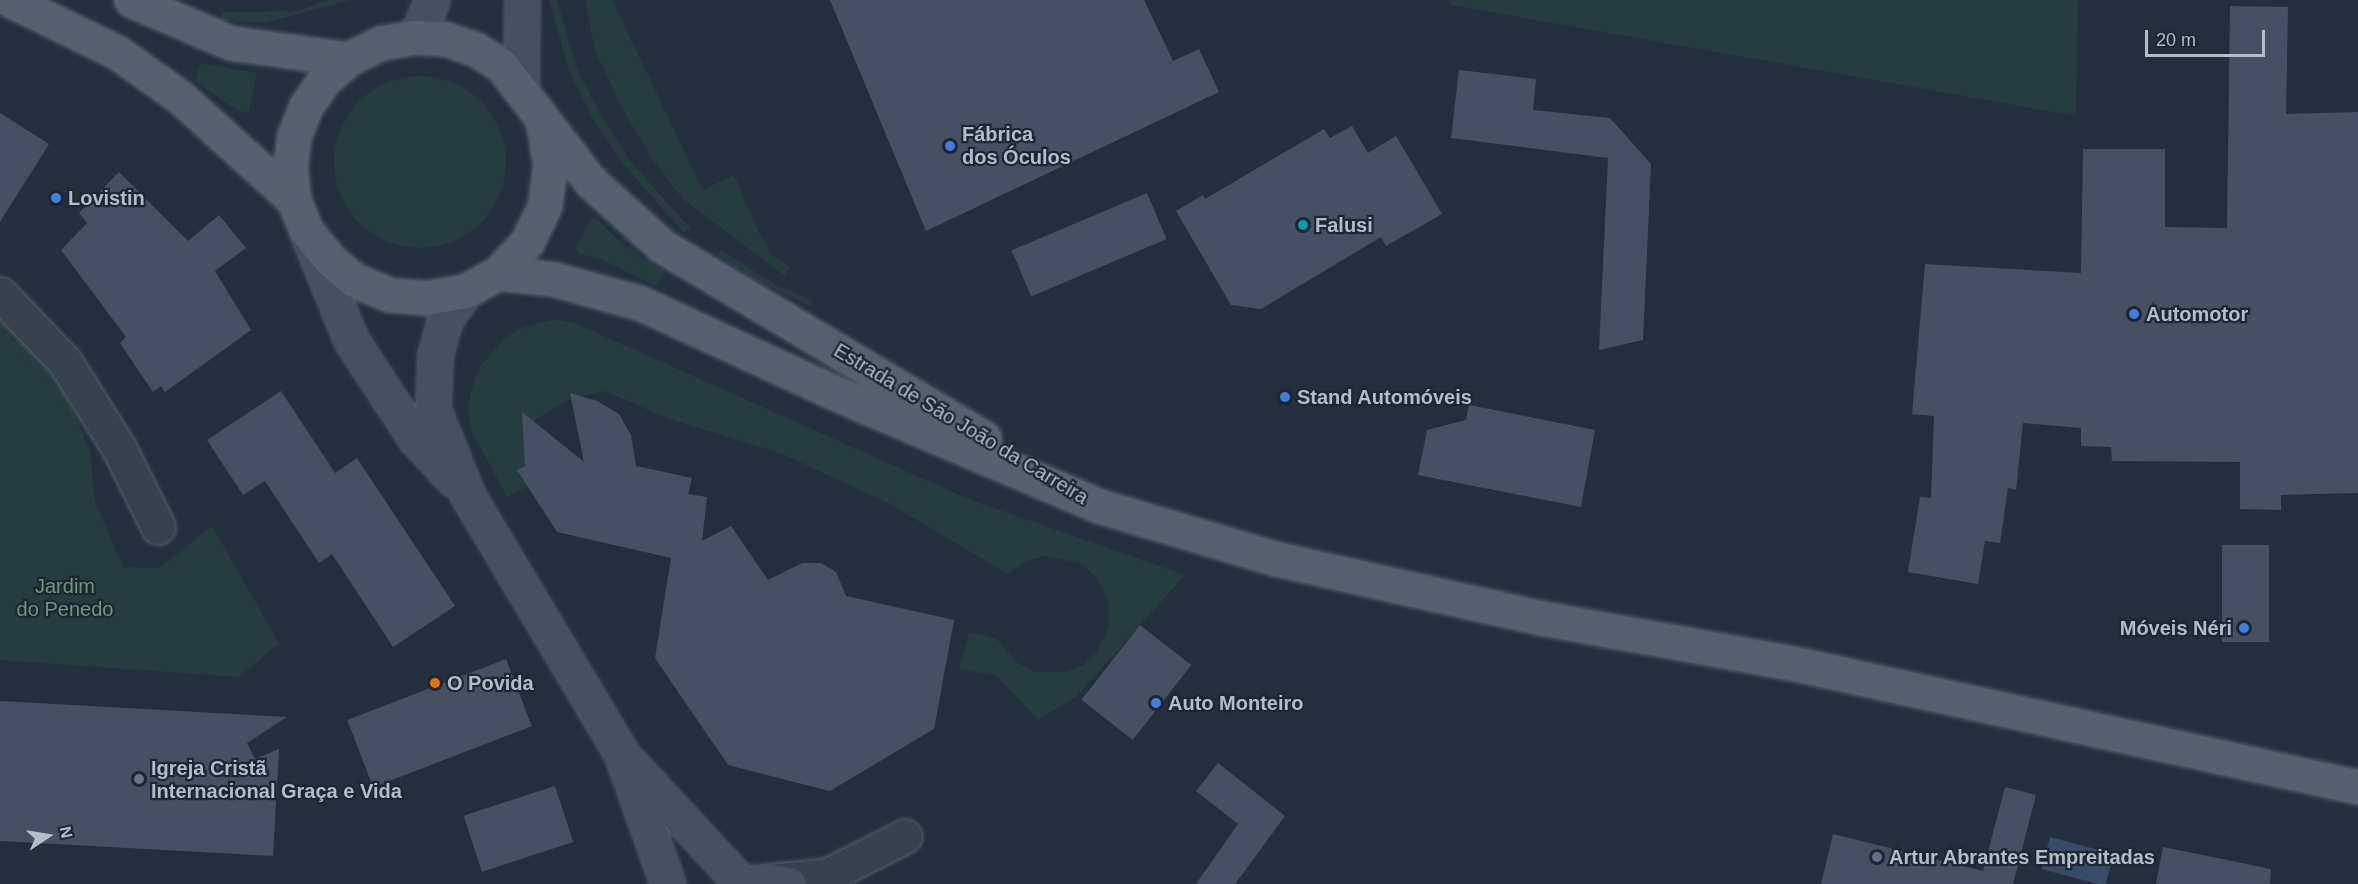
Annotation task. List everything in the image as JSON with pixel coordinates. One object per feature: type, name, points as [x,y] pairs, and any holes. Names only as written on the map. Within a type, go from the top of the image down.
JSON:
[{"type":"main road","points":[[10,0],[118,53],[180,97],[294,200],[306,230],[331,261],[354,280],[390,295],[428,298],[465,291],[498,273],[527,242],[545,205],[550,164],[543,123]]},
{"type":"main road","points":[[130,0],[231,43],[348,59]]},
{"type":"main road","name":"Estrada de São João da Carreira","points":[[294,200],[290,168],[294,136],[306,106],[324,80],[348,59],[381,44],[417,37],[447,39],[475,49],[501,65],[521,88],[543,123],[590,181],[662,246],[1099,506]]},
{"type":"main road","name":"Estrada de São João da Carreira","points":[[498,273],[553,279],[640,303],[839,395],[1099,506]]},
{"type":"main road","points":[[1099,506],[1276,559],[1541,618],[1792,663],[2358,788]]},
{"type":"street","points":[[417,37],[432,0]]},
{"type":"street","points":[[521,88],[522,0]]},
{"type":"street","points":[[306,230],[351,340],[415,438],[468,496]]},
{"type":"street","points":[[465,291],[445,320],[435,355],[433,409],[468,496],[621,753],[668,884]]},
{"type":"street","points":[[0,294],[65,362],[119,448],[158,527]]},
{"type":"street","points":[[621,753],[761,883],[828,875],[905,836],[870,884]]},
{"type":"green space","points":[[329,0],[351,0],[263,23],[219,21],[223,12],[297,11]]},
{"type":"green space","points":[[549,0],[557,0],[577,69],[601,115],[630,161],[690,228],[684,233],[624,165],[592,117],[569,71]]},
{"type":"green space","points":[[585,0],[612,0],[703,190],[734,175],[760,235],[772,255],[790,267],[785,276],[683,199],[654,162],[622,108],[595,50]]},
{"type":"green space","points":[[1451,0],[2078,0],[2076,116],[1451,5]]},
{"type":"green space","points":[[201,63],[257,73],[249,111],[244,113],[234,108],[195,81]]},
{"type":"green space","points":[[420,76],[437,77],[453,82],[468,90],[481,101],[492,114],[500,129],[505,145],[505,179],[500,195],[492,210],[481,223],[468,234],[453,242],[437,247],[420,248],[403,247],[387,242],[372,234],[359,223],[348,210],[340,195],[335,179],[334,162],[335,145],[340,129],[348,114],[359,101],[372,90],[387,82],[403,77]]},
{"type":"green space","points":[[596,218],[616,238],[664,272],[657,287],[605,261],[578,253],[576,247],[590,219]]},
{"type":"green space","points":[[721,250],[778,286],[812,300],[811,306],[747,276],[718,255]]},
{"type":"green space","name":"Jardim do Penedo","points":[[0,315],[63,387],[90,451],[95,501],[123,567],[159,568],[212,526],[279,643],[239,677],[0,660]]},
{"type":"green space","points":[[555,319],[579,325],[971,500],[1185,575],[1077,696],[1038,720],[997,676],[959,669],[969,632],[997,639],[1016,662],[1035,672],[1065,672],[1082,666],[1096,653],[1109,627],[1109,603],[1095,576],[1080,563],[1045,556],[1024,562],[1008,574],[886,502],[780,453],[667,418],[605,391],[571,398],[533,421],[527,430],[529,464],[518,470],[528,486],[507,497],[472,432],[468,409],[471,391],[479,368],[502,341],[518,329]]},
{"type":"water","points":[[2050,837],[2114,854],[2106,884],[2041,869]]},
{"type":"building","points":[[830,0],[1144,0],[1173,61],[1199,49],[1219,92],[926,231]]},
{"type":"building","points":[[2230,6],[2288,7],[2286,114],[2358,112],[2358,493],[2281,495],[2281,510],[2240,509],[2240,462],[2112,461],[2111,447],[2081,446],[2081,428],[2023,423],[2016,490],[2008,488],[2000,543],[1985,541],[1978,584],[1908,572],[1920,497],[1931,498],[1934,416],[1912,414],[1925,264],[2081,273],[2083,149],[2165,149],[2165,227],[2227,228]]},
{"type":"building","points":[[1459,70],[1536,79],[1533,110],[1610,118],[1651,164],[1643,340],[1599,350],[1608,158],[1451,138]]},
{"type":"building","points":[[0,113],[49,144],[0,222]]},
{"type":"building","name":"Falusi","points":[[1352,126],[1368,153],[1396,136],[1442,214],[1386,246],[1381,237],[1261,309],[1231,305],[1176,211],[1203,195],[1205,199],[1324,129],[1330,138]]},
{"type":"building","points":[[119,172],[188,241],[219,215],[246,248],[215,271],[251,330],[165,392],[161,386],[153,392],[120,343],[126,337],[61,250],[87,223],[79,213]]},
{"type":"building","points":[[1147,193],[1167,239],[1031,296],[1012,250]]},
{"type":"building","points":[[281,391],[335,473],[357,458],[455,606],[393,647],[332,554],[319,563],[265,481],[243,495],[207,440]]},
{"type":"building","points":[[570,393],[597,401],[619,414],[631,435],[636,466],[692,478],[688,494],[707,497],[702,541],[731,526],[768,580],[802,563],[821,563],[836,572],[846,596],[954,620],[934,729],[830,791],[728,765],[655,658],[671,558],[557,532],[517,470],[525,466],[522,412],[584,462]]},
{"type":"building","points":[[1469,405],[1595,430],[1581,507],[1418,475],[1427,430],[1466,420]]},
{"type":"building","points":[[2222,545],[2269,545],[2269,642],[2222,642]]},
{"type":"building","points":[[1140,625],[1191,665],[1133,740],[1082,700]]},
{"type":"building","points":[[506,659],[532,726],[373,787],[347,720]]},
{"type":"building","name":"Igreja Cristã Internacional Graça e Vida","points":[[0,701],[287,717],[247,743],[255,759],[279,749],[273,856],[0,841]]},
{"type":"building","points":[[1218,763],[1285,816],[1235,884],[1196,884],[1238,824],[1196,791]]},
{"type":"building","points":[[555,786],[573,842],[482,872],[464,816]]},
{"type":"building","name":"Artur Abrantes Empreitadas","points":[[2005,787],[2036,795],[2013,884],[1821,884],[1833,834],[1983,871]]},
{"type":"building","points":[[2163,847],[2271,869],[2270,884],[2156,884]]},
{"type":"place","name":"Fábrica dos Óculos","points":[[950,146]]},
{"type":"place","name":"Lovistin","points":[[56,198]]},
{"type":"place","name":"Falusi","points":[[1303,225]]},
{"type":"place","name":"Automotor","points":[[2134,314]]},
{"type":"place","name":"Stand Automóveis","points":[[1285,397]]},
{"type":"place","name":"Móveis Néri","points":[[2244,628]]},
{"type":"place","name":"O Povida","points":[[435,683]]},
{"type":"place","name":"Auto Monteiro","points":[[1156,703]]},
{"type":"place","name":"Igreja Cristã Internacional Graça e Vida","points":[[139,779]]},
{"type":"place","name":"Artur Abrantes Empreitadas","points":[[1877,857]]}]
